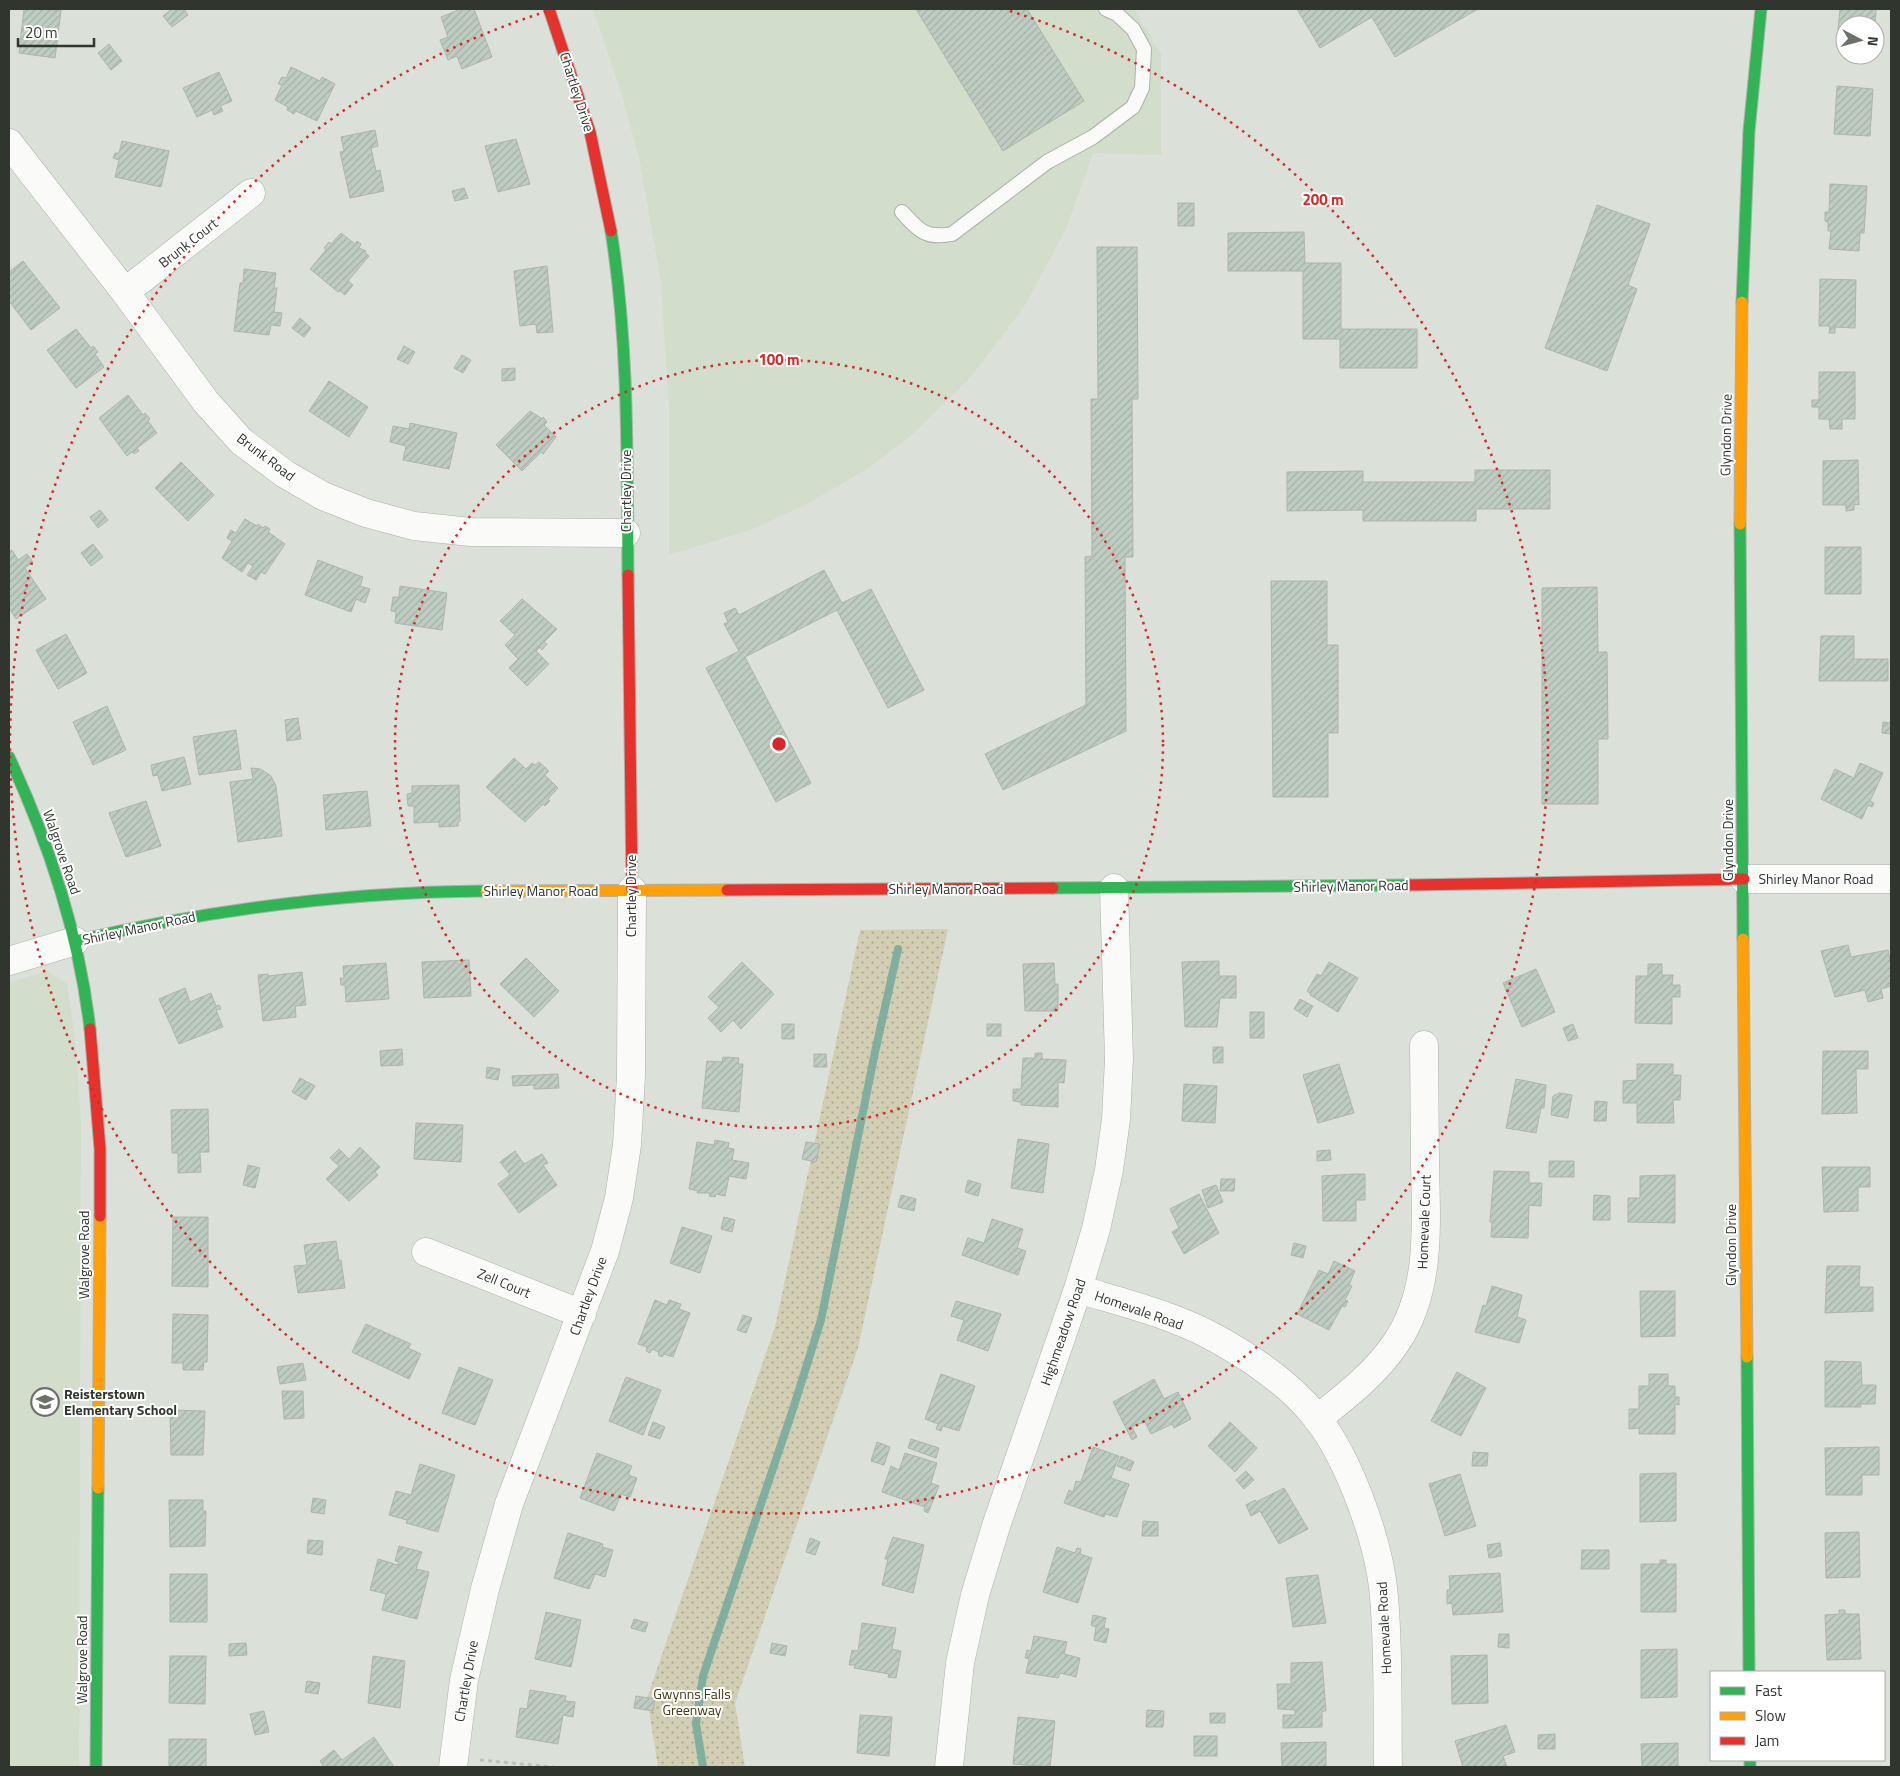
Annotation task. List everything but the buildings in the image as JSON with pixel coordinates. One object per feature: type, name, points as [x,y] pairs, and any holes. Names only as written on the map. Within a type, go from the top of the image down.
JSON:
[{"type":"street","name":"Chartley Drive","points":[[453,1762],[464,1680],[485,1589],[509,1504],[605,1251],[619,1198],[627,1145],[631,1076],[632,890],[626,533],[626,393],[617,269],[607,206],[590,132],[549,9]]},
{"type":"street","name":"Glyndon Drive","points":[[1749,1671],[1740,489],[1742,260],[1749,131],[1761,9]]},
{"type":"street","name":"Brunk Road","points":[[9,143],[125,292],[206,402],[241,441],[285,474],[323,496],[366,513],[414,526],[472,532],[626,533]]},
{"type":"street","name":"Brunk Court","points":[[125,292],[252,193]]},
{"type":"street","name":"Walgrove Road","points":[[9,757],[37,821],[74,941],[88,1008],[95,1074],[100,1149],[96,1767]]},
{"type":"street","name":"Shirley Manor Road","points":[[9,961],[74,941],[159,922],[244,908],[332,897],[456,891],[1114,888],[1744,879],[1891,879]]},
{"type":"street","name":"Highmeadow Road","points":[[949,1767],[960,1662],[975,1595],[997,1523],[1078,1289],[1096,1229],[1109,1170],[1116,1118],[1119,1059],[1114,888]]},
{"type":"street","name":"Homevale Court","points":[[1317,1419],[1367,1379],[1397,1343],[1415,1306],[1423,1274],[1426,1230],[1424,1045]]},
{"type":"street","name":"Zell Court","points":[[426,1252],[582,1314]]},
{"type":"street","name":"Homevale Road","points":[[1078,1289],[1158,1314],[1215,1338],[1252,1360],[1286,1386],[1317,1419],[1346,1469],[1366,1516],[1377,1554],[1384,1596],[1388,1767]]},
{"type":"lane","points":[[902,212],[918,230],[938,236],[952,234],[1048,162],[1093,137],[1133,107],[1142,88],[1144,48],[1133,30],[1117,14],[1106,9]]},
{"type":"path","points":[[453,1762],[554,1767]]},
{"type":"shaded area","points":[[593,9],[1134,9],[1161,54],[1161,155],[1093,153],[1066,229],[1024,307],[970,378],[914,433],[867,469],[807,504],[753,529],[669,555],[669,407],[661,283],[640,162],[624,102]]},
{"type":"shaded area","name":"Reisterstown Elementary School","points":[[47,971],[67,984],[75,1038],[81,1119],[79,1767],[9,1767],[9,983]]},
{"type":"green space","name":"Gwynns Falls Greenway","points":[[948,929],[858,1348],[735,1703],[745,1767],[658,1767],[647,1698],[775,1327],[860,930]]},
{"type":"waterway","points":[[703,1767],[696,1724],[703,1676],[821,1320],[875,1052],[898,949]]},
{"type":"traffic: fast","points":[[1742,302],[1749,131],[1761,9]]},
{"type":"traffic: fast","points":[[611,231],[617,274],[624,359],[628,575]]},
{"type":"traffic: fast","points":[[1740,524],[1743,939]]},
{"type":"traffic: fast","points":[[9,757],[37,822],[60,890],[78,959],[90,1029]]},
{"type":"traffic: fast","points":[[1053,888],[1410,885]]},
{"type":"traffic: fast","points":[[75,941],[177,920],[279,904],[382,895],[486,891]]},
{"type":"traffic: fast","points":[[1747,1357],[1749,1671]]},
{"type":"traffic: fast","points":[[96,1767],[98,1488]]},
{"type":"traffic: fast","points":[[1750,1761],[1750,1767]]},
{"type":"traffic: slow","points":[[1740,524],[1742,302]]},
{"type":"traffic: slow","points":[[486,891],[727,890]]},
{"type":"traffic: slow","points":[[1743,939],[1747,1357]]},
{"type":"traffic: slow","points":[[98,1488],[100,1216]]},
{"type":"traffic: jam","points":[[549,9],[590,132],[611,231]]},
{"type":"traffic: jam","points":[[628,575],[632,890]]},
{"type":"traffic: jam","points":[[1410,885],[1744,879]]},
{"type":"traffic: jam","points":[[727,890],[1053,888]]},
{"type":"traffic: jam","points":[[90,1029],[100,1149],[100,1216]]},
{"type":"place","name":"Reisterstown Elementary School","points":[[45,1402]]}]
